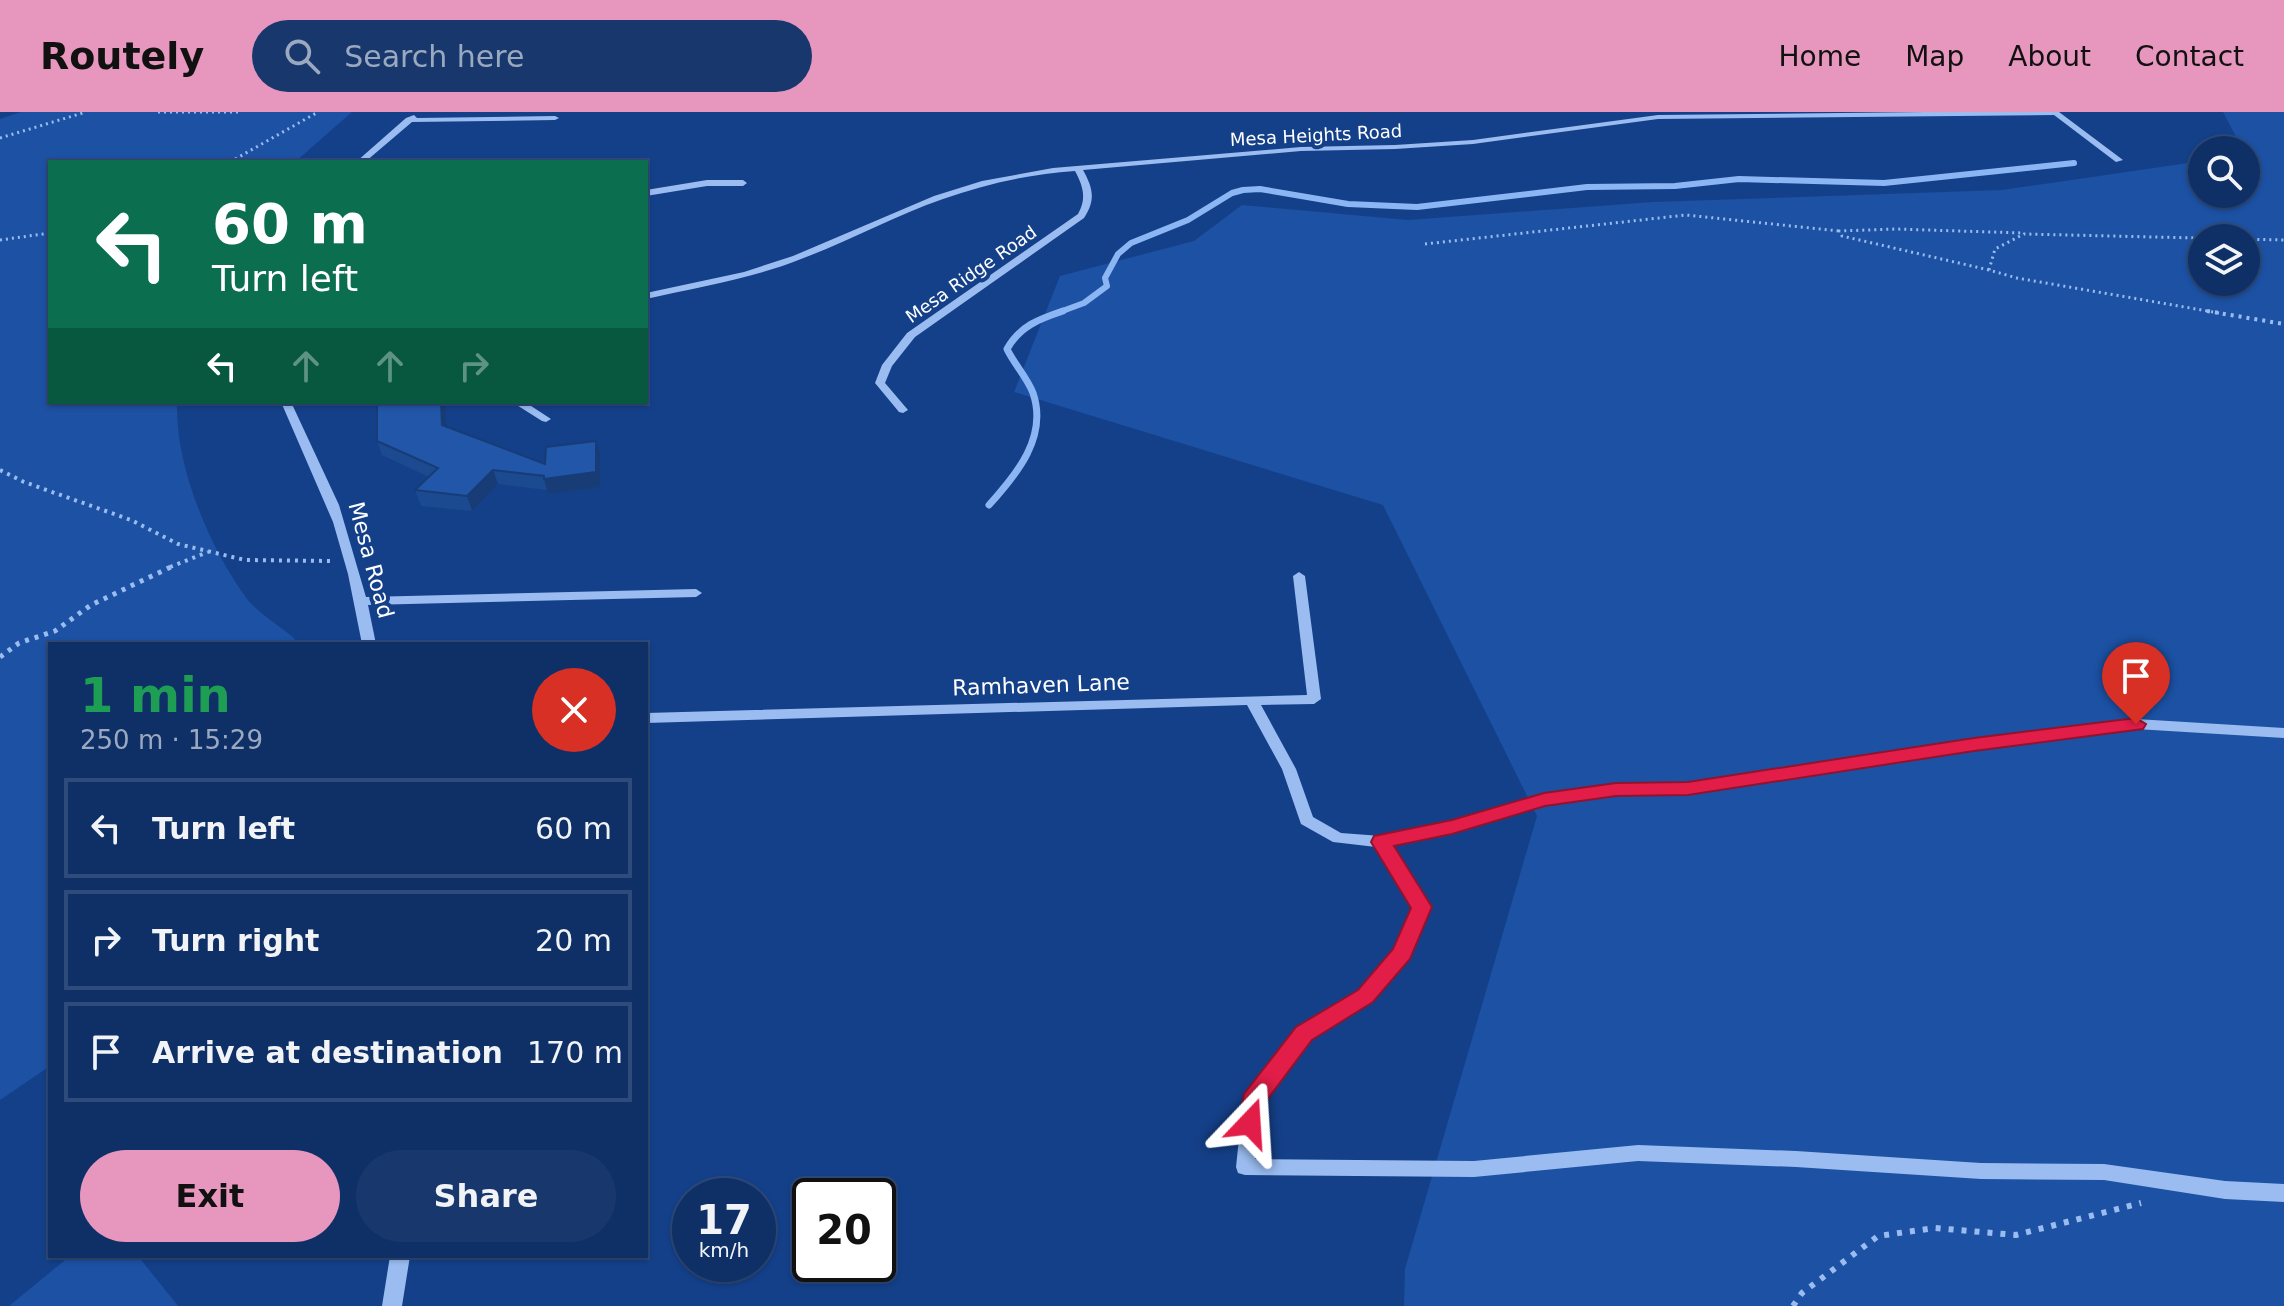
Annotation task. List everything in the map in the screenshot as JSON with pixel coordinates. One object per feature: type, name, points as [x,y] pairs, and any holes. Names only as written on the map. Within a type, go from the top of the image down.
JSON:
[{"type":"street","points":[[362,160],[421,112]]},
{"type":"street","points":[[2055,112],[2119,160]]},
{"type":"street","name":"Mesa Heights Road","points":[[648,296],[746,274],[796,258],[959,190],[1006,178],[1077,167],[1301,149],[1435,145],[1658,117],[2055,112]]},
{"type":"street","points":[[409,120],[555,118]]},
{"type":"street","name":"Mesa Ridge Road","points":[[903,410],[880,383],[894,353],[911,335],[1081,216],[1090,201],[1090,193],[1077,167]]},
{"type":"street","points":[[648,193],[707,183],[743,183]]},
{"type":"street","name":"Mesa Road","points":[[287,404],[295,428],[332,503],[352,561],[369,642]]},
{"type":"street","points":[[520,404],[546,419]]},
{"type":"street","name":"Ramhaven Lane","points":[[648,718],[1314,699],[1299,576]]},
{"type":"street","points":[[360,601],[696,593]]},
{"type":"street","points":[[1252,701],[1289,769],[1306,820],[1338,838],[1381,842],[1452,827],[1544,799],[1616,789],[1688,788],[2136,724],[2284,733]]},
{"type":"street","points":[[1381,842],[1421,907],[1402,953],[1366,996],[1304,1033],[1252,1101],[1245,1167],[1474,1169],[1638,1153],[1981,1171],[2104,1172],[2225,1190],[2284,1193]]},
{"type":"street","points":[[392,1306],[400,1258]]},
{"type":"path","points":[[0,138],[86,112]]},
{"type":"path","points":[[158,112],[242,112]]},
{"type":"path","points":[[234,160],[318,112]]},
{"type":"path","points":[[1425,244],[1686,215],[1839,231],[1896,229],[2284,240]]},
{"type":"path","points":[[1839,231],[1842,236],[2017,278],[2284,324]]},
{"type":"path","points":[[0,240],[48,233]]},
{"type":"path","points":[[1989,270],[1995,249],[2024,234]]},
{"type":"path","points":[[0,470],[24,482],[131,520],[178,544],[245,560],[352,561]]},
{"type":"path","points":[[0,657],[19,643],[55,631],[91,605],[141,579],[210,552]]},
{"type":"path","points":[[1793,1306],[1802,1293],[1878,1236],[1935,1228],[2016,1235],[2144,1202]]},
{"type":"shaded area","points":[[21,112],[352,112],[297,160],[48,160],[48,404],[177,404],[178,427],[188,479],[220,555],[247,599],[295,639],[294,642],[48,642],[48,1067],[0,1100],[0,119]]},
{"type":"shaded area","points":[[2223,112],[2284,112],[2284,1306],[1404,1306],[1405,1269],[1537,816],[1383,505],[1014,392],[1060,276],[1194,241],[1242,205],[1408,220],[1653,202],[2002,190],[2188,163],[2188,208],[2260,208],[2260,136],[2236,136]]},
{"type":"shaded area","points":[[68,1258],[140,1258],[178,1306],[9,1306]]},
{"type":"building","points":[[377,404],[441,404],[442,425],[545,464],[546,447],[596,441],[596,472],[544,479],[544,476],[493,470],[467,496],[415,490],[438,468],[377,441]]},
{"type":"waterway","points":[[1057,313],[1084,303],[1107,286],[1105,278],[1118,254],[1131,243],[1188,220],[1232,193],[1243,190],[1260,189],[1348,204],[1417,207],[1587,187],[1675,186],[1739,179],[1884,183],[2074,163]]},
{"type":"waterway","points":[[989,505],[1019,468],[1033,440],[1036,425],[1037,409],[1033,393],[1007,349],[1018,334],[1031,324],[1063,311]]},
{"type":"route","points":[[1250,1123],[1252,1101],[1304,1033],[1366,996],[1402,953],[1421,907],[1381,842],[1452,827],[1544,799],[1616,789],[1688,788],[2136,724]]}]
